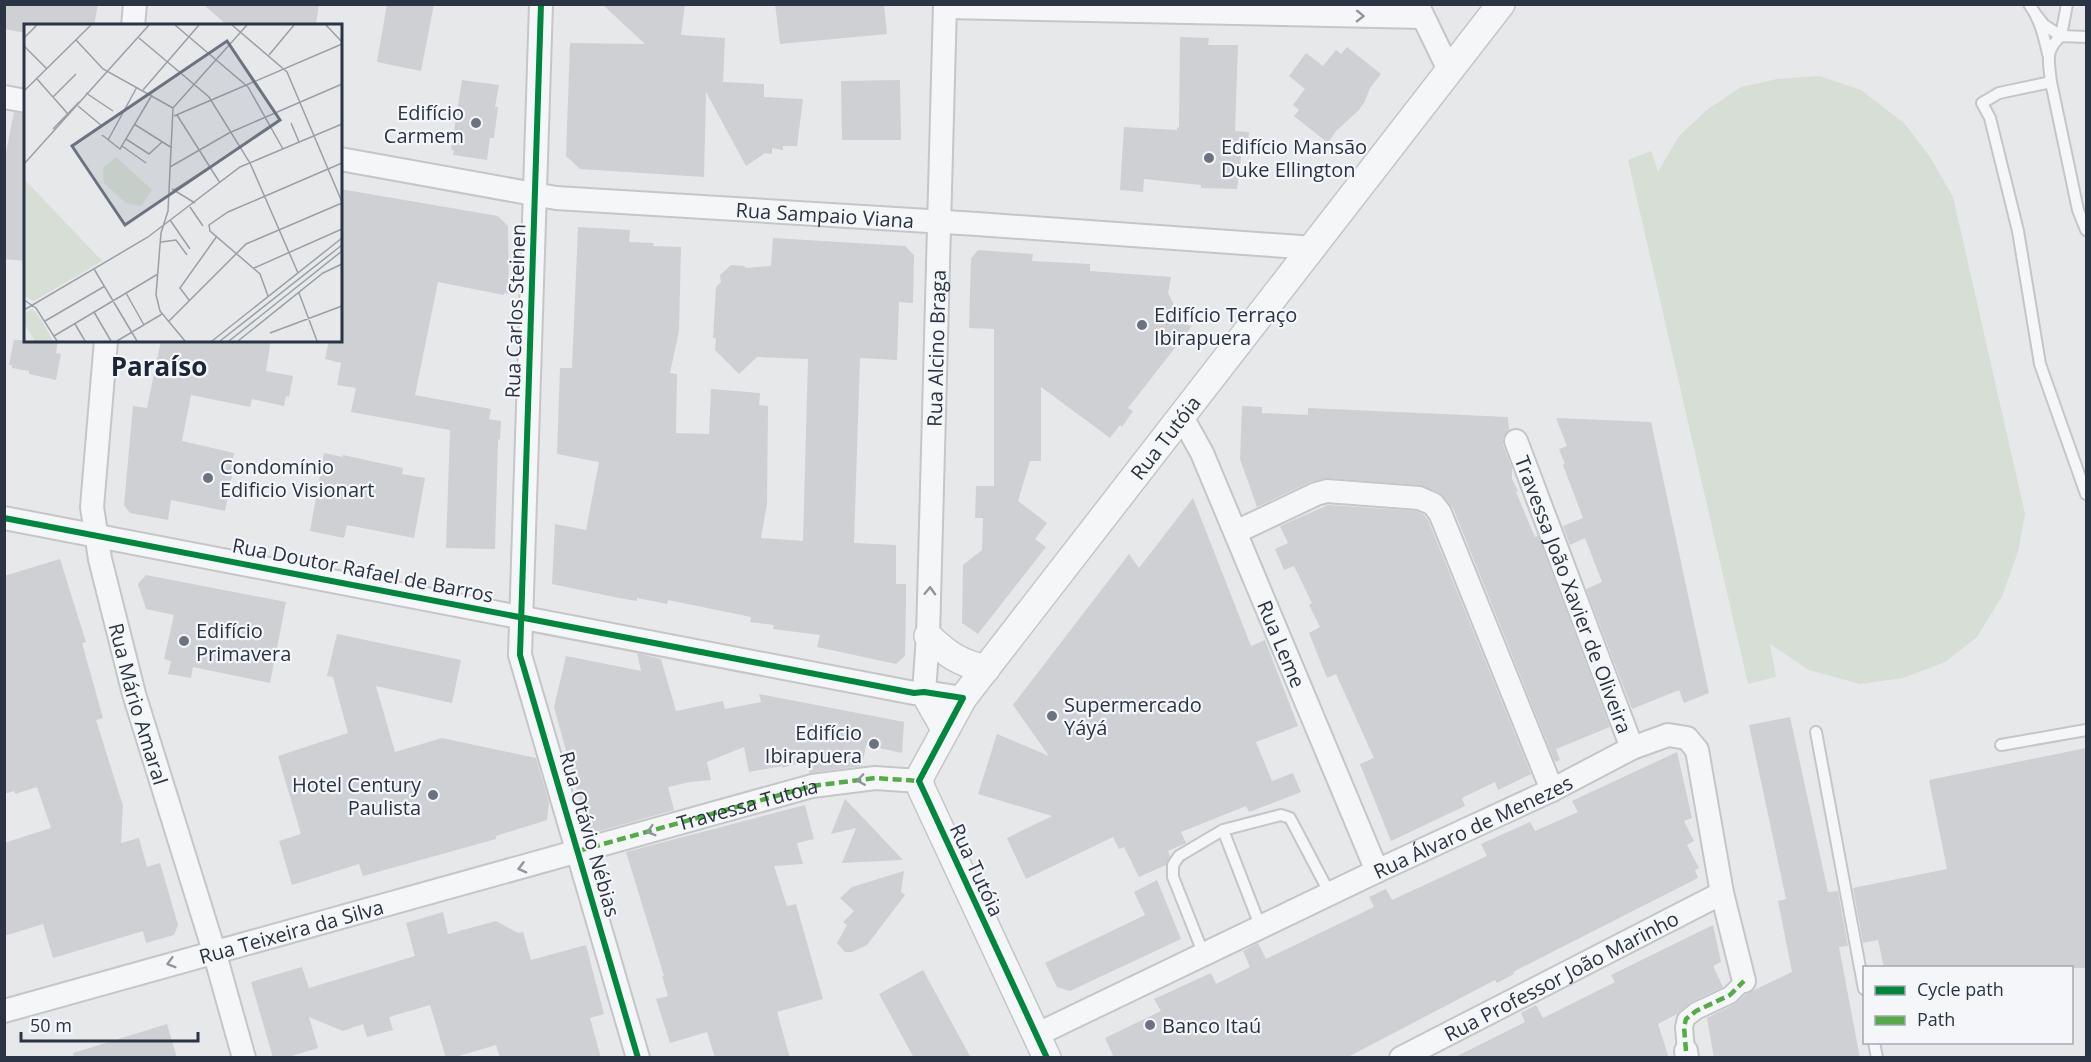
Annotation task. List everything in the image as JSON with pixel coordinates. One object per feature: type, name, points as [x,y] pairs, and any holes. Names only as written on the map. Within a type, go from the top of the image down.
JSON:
[{"type":"street","points":[[133,24],[135,4]]},
{"type":"street","name":"Rua Carlos Steinen","points":[[522,618],[541,4]]},
{"type":"street","name":"Rua Tutóia","points":[[1042,1046],[919,781],[963,698],[1501,4]]},
{"type":"street","points":[[945,6],[1420,11],[1450,72]]},
{"type":"street","name":"Rua Alcino Braga","points":[[924,692],[928,636],[945,6]]},
{"type":"street","points":[[4,97],[24,101]]},
{"type":"street","name":"Rua Sampaio Viana","points":[[342,159],[556,198],[940,221],[1314,248]]},
{"type":"street","name":"Rua Mário Amaral","points":[[106,342],[92,507],[100,559],[134,694],[214,951],[244,1058]]},
{"type":"street","name":"Rua Leme","points":[[1182,417],[1202,453],[1236,532],[1377,871]]},
{"type":"street","name":"Travessa João Xavier de Oliveira","points":[[1516,441],[1632,748]]},
{"type":"street","points":[[1236,532],[1327,491],[1419,498],[1433,504],[1440,513],[1551,790]]},
{"type":"street","name":"Rua Doutor Rafael de Barros","points":[[4,518],[914,693],[924,692],[963,698]]},
{"type":"street","name":"Rua Otávio Nébias","points":[[522,618],[520,655],[638,1058]]},
{"type":"street","points":[[928,636],[956,659],[968,665],[986,669]]},
{"type":"street","points":[[924,692],[945,729]]},
{"type":"street","name":"Rua Álvaro de Menezes","points":[[1042,1046],[1204,955],[1551,790],[1632,748],[1668,735],[1687,738],[1697,750],[1722,893],[1744,981]]},
{"type":"street","name":"Travessa Tutoia","points":[[578,851],[812,786],[874,778],[919,781]]},
{"type":"street","name":"Rua Teixeira da Silva","points":[[4,1011],[578,851]]},
{"type":"street","name":"Rua Professor João Marinho","points":[[1401,1058],[1722,893]]},
{"type":"street","points":[[1687,1054],[1684,1027],[1686,1019],[1696,1011],[1730,995],[1744,981]]},
{"type":"lane","points":[[2048,54],[2053,43],[2061,36],[2067,4]]},
{"type":"lane","points":[[2032,8],[2044,25],[2061,36],[2086,37]]},
{"type":"lane","points":[[2032,8],[2044,34],[2051,82],[2078,210],[2086,230]]},
{"type":"lane","points":[[2051,82],[1999,93],[1982,103],[1990,118],[2018,231],[2040,364],[2086,494]]},
{"type":"lane","points":[[2001,745],[2086,730]]},
{"type":"lane","points":[[1816,732],[1863,984]]},
{"type":"lane","points":[[1204,955],[1173,877],[1173,865],[1179,856],[1223,830],[1281,815],[1290,818],[1330,894]]},
{"type":"lane","points":[[1223,830],[1260,928]]},
{"type":"shaded area","points":[[1819,76],[1861,90],[1905,124],[1930,157],[1953,197],[2025,514],[2018,552],[2002,596],[1977,637],[1945,662],[1903,678],[1860,684],[1809,670],[1770,644],[1776,677],[1748,684],[1628,160],[1651,151],[1658,172],[1679,136],[1708,109],[1741,87],[1777,79]]},
{"type":"building","points":[[4,4],[98,4],[94,24],[24,24],[24,33],[4,29]]},
{"type":"building","points":[[203,4],[319,4],[316,24],[226,24]]},
{"type":"building","points":[[387,4],[434,4],[421,71],[377,62]]},
{"type":"building","points":[[602,4],[685,4],[681,35],[725,38],[723,82],[764,84],[764,97],[803,99],[797,146],[783,146],[783,150],[772,148],[772,154],[765,153],[746,166],[706,92],[704,177],[580,169],[566,156],[570,43],[645,44]]},
{"type":"building","points":[[775,4],[884,4],[887,34],[780,44]]},
{"type":"building","points":[[1180,37],[1209,38],[1208,45],[1238,45],[1235,131],[1249,132],[1247,150],[1242,150],[1237,189],[1201,188],[1201,185],[1144,179],[1143,192],[1120,190],[1124,127],[1177,130],[1177,127],[1179,128]]},
{"type":"building","points":[[1347,47],[1381,74],[1370,88],[1359,110],[1336,131],[1328,143],[1294,116],[1299,110],[1293,105],[1305,89],[1289,76],[1306,53],[1323,66],[1336,50],[1341,54]]},
{"type":"building","name":"Edifício Carmem","points":[[462,80],[499,85],[495,107],[498,107],[494,138],[490,138],[487,160],[453,155],[454,150],[451,150]]},
{"type":"building","points":[[900,80],[901,140],[842,140],[841,81]]},
{"type":"building","points":[[14,112],[24,114],[24,261],[4,259],[4,162]]},
{"type":"building","points":[[342,189],[498,216],[508,226],[509,294],[504,293],[504,295],[438,282],[415,395],[491,409],[489,419],[501,421],[500,440],[498,439],[495,549],[446,548],[450,430],[351,412],[356,388],[337,385],[341,363],[325,359],[329,342],[342,342]]},
{"type":"building","points":[[578,227],[630,230],[629,242],[681,247],[679,331],[670,373],[677,374],[676,433],[709,434],[711,389],[760,393],[759,405],[768,406],[767,504],[761,538],[803,541],[808,359],[757,357],[739,374],[715,350],[716,338],[713,338],[716,287],[721,282],[720,275],[731,265],[746,268],[771,266],[773,238],[905,246],[914,255],[913,303],[899,302],[897,360],[860,358],[854,543],[896,545],[896,584],[906,584],[906,600],[905,656],[896,664],[817,647],[820,635],[773,629],[774,625],[750,622],[751,617],[668,600],[667,604],[637,598],[637,601],[552,584],[555,524],[586,530],[599,462],[557,454],[560,368],[572,368]]},
{"type":"building","points":[[978,250],[1033,254],[1032,261],[1090,264],[1090,271],[1171,277],[1168,293],[1173,303],[1176,322],[1192,326],[1128,408],[1133,411],[1122,427],[1120,425],[1110,438],[1041,387],[1041,461],[1030,461],[1018,501],[1047,523],[1035,539],[1046,547],[978,634],[962,623],[963,565],[982,550],[983,518],[975,518],[976,486],[994,486],[994,329],[969,328],[971,259]]},
{"type":"building","points":[[14,340],[58,342],[56,353],[61,354],[56,380],[29,374],[29,371],[12,368],[12,365],[9,365]]},
{"type":"building","points":[[161,342],[271,342],[266,371],[293,376],[289,397],[286,396],[284,406],[252,399],[250,407],[191,395],[182,441],[234,453],[233,460],[235,461],[225,511],[171,500],[168,520],[130,513],[124,505],[133,406],[147,408]]},
{"type":"building","points":[[1242,406],[1262,407],[1262,413],[1308,415],[1308,408],[1508,417],[1509,430],[1503,438],[1503,445],[1512,468],[1512,479],[1518,491],[1516,492],[1535,537],[1538,536],[1610,727],[1556,749],[1560,760],[1555,762],[1453,508],[1439,492],[1420,485],[1328,478],[1310,482],[1257,507],[1240,459]]},
{"type":"building","points":[[1556,418],[1651,422],[1709,693],[1684,703],[1679,690],[1632,709],[1586,589],[1602,582],[1585,538],[1570,545],[1563,526],[1583,518],[1563,465],[1565,464],[1559,449],[1567,446]]},
{"type":"building","points":[[324,453],[403,468],[402,474],[425,478],[414,538],[347,525],[344,538],[310,531]]},
{"type":"building","points":[[1193,498],[1251,646],[1265,640],[1298,726],[1256,742],[1272,781],[1293,773],[1301,792],[1249,812],[1246,806],[1181,832],[1186,843],[1168,851],[1170,856],[1166,865],[1139,877],[1124,847],[1119,849],[1113,837],[1026,879],[1007,838],[1052,816],[978,794],[997,734],[1049,756],[1013,705],[1129,554],[1139,568]]},
{"type":"building","points":[[1328,505],[1416,511],[1428,520],[1531,774],[1498,790],[1495,782],[1462,798],[1465,806],[1391,841],[1360,764],[1374,758],[1336,674],[1327,678],[1309,633],[1320,627],[1309,605],[1312,603],[1294,566],[1284,570],[1275,549],[1288,543],[1280,526]]},
{"type":"building","points":[[60,559],[86,642],[82,643],[103,718],[96,720],[123,806],[121,843],[139,838],[147,867],[160,863],[178,925],[174,935],[146,943],[143,931],[53,958],[43,924],[4,936],[4,843],[51,828],[37,787],[15,794],[14,791],[4,794],[4,576]]},
{"type":"building","points":[[146,575],[286,602],[270,683],[193,667],[191,678],[168,674],[171,661],[164,659],[174,615],[146,609],[138,584]]},
{"type":"building","points":[[337,634],[461,660],[452,703],[376,686],[395,752],[442,738],[536,758],[549,802],[547,820],[496,836],[496,839],[363,876],[359,864],[292,885],[279,841],[301,834],[278,756],[348,733],[333,677],[327,676]]},
{"type":"building","points":[[637,653],[661,659],[676,711],[723,701],[725,709],[761,702],[759,694],[904,722],[902,753],[866,745],[862,766],[809,773],[811,760],[782,768],[783,766],[749,772],[744,747],[707,762],[711,780],[668,787],[674,810],[589,834],[554,707],[566,656],[641,671]]},
{"type":"building","points":[[1790,717],[1828,892],[1838,891],[1848,946],[1839,947],[1860,1058],[1714,1058],[1707,1018],[1735,1004],[1746,994],[1792,972],[1778,901],[1786,899],[1749,725]]},
{"type":"building","points":[[2086,748],[2086,968],[2073,968],[2073,966],[1884,966],[1878,940],[1863,943],[1853,888],[1947,869],[1929,780]]},
{"type":"building","points":[[1677,752],[1692,818],[1684,821],[1694,841],[1687,845],[1699,868],[1695,870],[1698,878],[1513,972],[1514,974],[1497,983],[1495,980],[1346,1058],[1114,1058],[1105,1038],[1161,1011],[1154,999],[1211,973],[1216,984],[1250,967],[1243,951],[1258,943],[1266,959],[1374,907],[1369,897],[1386,889],[1392,900],[1487,856],[1481,844],[1530,822],[1535,831],[1578,812],[1572,801]]},
{"type":"building","points":[[845,799],[903,860],[842,863],[856,828],[831,834]]},
{"type":"building","points":[[805,805],[814,839],[797,843],[803,864],[774,866],[787,906],[796,904],[823,999],[777,1012],[790,1058],[715,1058],[707,1032],[670,1043],[656,999],[668,996],[662,976],[664,976],[626,852]]},
{"type":"building","points":[[904,871],[901,892],[905,895],[867,945],[852,952],[845,952],[837,943],[847,925],[843,922],[854,911],[840,898],[852,887]]},
{"type":"building","points":[[1157,880],[1181,939],[1070,991],[1057,987],[1045,963],[1145,915],[1134,892]]},
{"type":"building","points":[[443,912],[448,934],[496,921],[518,933],[523,932],[531,960],[586,945],[604,1014],[590,1018],[601,1058],[500,1058],[496,1045],[446,1058],[430,1005],[389,1017],[393,1030],[367,1037],[363,1024],[343,1031],[309,1017],[318,1048],[285,1058],[273,1058],[251,982],[302,967],[309,988],[415,956],[406,923]]},
{"type":"building","points":[[1713,925],[1721,962],[1713,966],[1723,987],[1691,1002],[1677,1014],[1658,1024],[1669,1058],[1453,1058],[1525,1022],[1521,1013],[1536,1005],[1543,1018],[1615,982],[1611,975]]},
{"type":"building","points":[[923,970],[971,1058],[914,1058],[879,994]]},
{"type":"building","points":[[167,1024],[177,1058],[74,1058],[73,1053]]},
{"type":"marked path","points":[[578,851],[812,786],[875,778],[919,781]]},
{"type":"marked path","points":[[1686,1051],[1684,1027],[1686,1019],[1696,1011],[1730,995],[1744,981]]},
{"type":"cycle path","points":[[541,4],[520,655],[638,1058]]},
{"type":"cycle path","points":[[4,518],[914,693],[924,692],[963,698],[919,781],[1047,1058]]},
{"type":"place","name":"Edifício Carmem","points":[[476,123]]},
{"type":"place","name":"Edifício Mansão Duke Ellington","points":[[1209,158]]},
{"type":"place","name":"Edifício Terraço Ibirapuera","points":[[1142,325]]},
{"type":"place","name":"Condomínio Edificio Visionart","points":[[208,478]]},
{"type":"place","name":"Edifício Primavera","points":[[184,641]]},
{"type":"place","name":"Supermercado Yáyá","points":[[1052,716]]},
{"type":"place","name":"Edifício Ibirapuera","points":[[874,744]]},
{"type":"place","name":"Hotel Century Paulista","points":[[433,795]]},
{"type":"place","name":"Banco Itaú","points":[[1150,1025]]},
{"type":"district","name":"Paraíso","points":[[159,366]]}]
